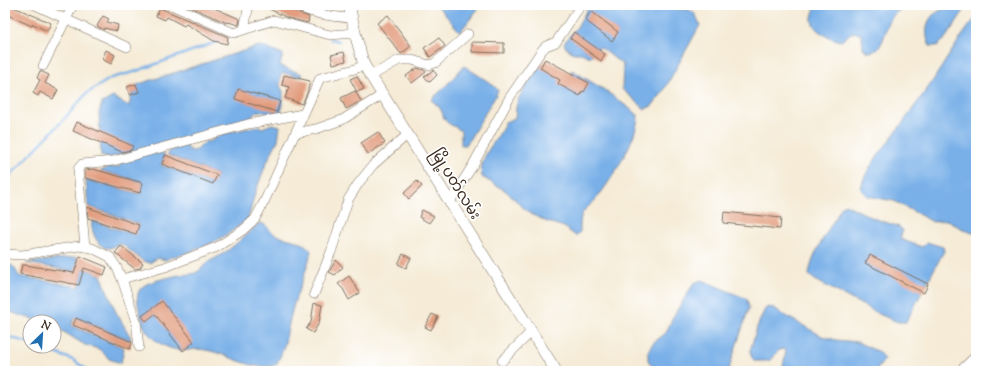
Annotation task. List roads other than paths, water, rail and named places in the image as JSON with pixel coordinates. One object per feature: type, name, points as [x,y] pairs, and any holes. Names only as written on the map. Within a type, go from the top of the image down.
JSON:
[{"type":"main road","name":"မြို့ပတ်လမ်း","points":[[349,5],[364,65],[449,203],[556,371]]},
{"type":"street","points":[[35,5],[127,46]]},
{"type":"street","points":[[43,66],[73,5]]},
{"type":"street","points":[[171,5],[234,32],[274,20],[330,35],[355,33]]},
{"type":"street","points":[[244,30],[249,5]]},
{"type":"street","points":[[294,5],[334,17],[352,18]]},
{"type":"street","points":[[449,203],[473,165],[510,97],[542,50],[546,46],[556,42],[581,5]]},
{"type":"street","points":[[371,76],[399,60],[412,60],[429,65],[435,63],[468,34]]},
{"type":"street","points":[[122,279],[165,267],[217,247],[243,230],[255,219],[281,166],[320,78],[355,69],[364,65]]},
{"type":"street","points":[[296,132],[316,129],[342,120],[382,94]]},
{"type":"street","points":[[85,247],[78,169],[82,164],[113,161],[248,124],[303,114]]},
{"type":"street","points":[[314,294],[331,252],[348,200],[373,165],[407,135]]},
{"type":"street","points":[[5,254],[22,256],[79,246],[92,248],[110,257],[122,279],[136,322],[139,347]]},
{"type":"street","points":[[502,361],[531,332]]},
{"type":"street","points":[[960,371],[976,356]]},
{"type":"water","points":[[437,5],[481,5],[460,32]]},
{"type":"water","points":[[589,5],[671,5],[679,10],[683,9],[693,12],[697,18],[700,25],[663,92],[652,106],[645,109],[622,89],[623,65],[600,47],[590,57],[581,53],[574,53],[566,48],[564,43],[577,27]]},
{"type":"water","points":[[816,5],[907,5],[892,17],[878,48],[874,51],[868,52],[863,48],[862,35],[858,33],[853,33],[841,41],[822,34],[813,23],[812,15]]},
{"type":"water","points":[[946,5],[968,5],[944,40],[937,46],[930,46],[927,34],[928,22],[933,15]]},
{"type":"water","points":[[976,17],[976,234],[964,230],[947,220],[933,222],[894,201],[867,196],[861,189],[869,168],[930,85]]},
{"type":"water","points":[[259,46],[283,54],[280,66],[302,74],[302,77],[283,73],[281,75],[280,86],[283,91],[283,106],[281,112],[269,113],[259,111],[251,118],[232,125],[108,158],[101,156],[99,113],[102,103],[113,97],[129,106],[133,88],[139,84]]},
{"type":"water","points":[[541,65],[546,65],[565,79],[572,70],[606,91],[638,115],[634,135],[623,158],[603,190],[582,213],[580,220],[580,232],[576,236],[564,227],[545,221],[529,213],[506,191],[482,177],[483,161],[486,154],[505,122],[515,118],[517,103],[521,94],[536,73],[536,70]]},
{"type":"water","points":[[464,66],[492,84],[498,90],[466,145],[461,145],[461,131],[447,122],[440,108],[431,100]]},
{"type":"water","points":[[272,124],[280,126],[278,140],[266,164],[255,193],[248,219],[228,234],[210,244],[184,254],[171,257],[166,260],[157,258],[150,263],[143,261],[122,244],[106,248],[97,241],[92,228],[92,221],[135,235],[139,224],[88,206],[86,180],[140,194],[143,182],[100,171],[110,167],[119,167],[122,161],[156,152],[165,155],[161,165],[213,184],[217,175],[168,155],[168,152],[186,142],[186,147],[191,151],[197,150],[206,141],[209,142],[222,134],[259,126],[262,128]]},
{"type":"water","points":[[845,204],[873,218],[897,226],[903,230],[900,239],[922,247],[927,242],[943,247],[944,251],[906,322],[898,322],[881,315],[815,280],[809,275],[814,258],[822,240],[842,206]]},
{"type":"water","points":[[261,223],[278,236],[303,244],[311,251],[294,304],[284,345],[276,365],[265,367],[255,366],[222,354],[200,349],[176,350],[155,340],[145,329],[141,319],[138,302],[139,291],[145,285],[162,279],[197,272],[208,262],[229,249]]},
{"type":"water","points":[[76,257],[77,266],[101,275],[116,312],[131,338],[130,340],[75,317],[72,326],[124,348],[121,363],[109,359],[99,349],[85,345],[62,331],[62,314],[22,314],[22,316],[9,311],[5,314],[5,268],[11,265],[19,276],[79,287],[83,273],[26,263]]},
{"type":"water","points":[[702,280],[747,299],[749,308],[728,371],[655,371],[648,360],[648,351],[653,343],[666,333],[673,317],[694,283]]},
{"type":"water","points":[[768,307],[774,308],[822,336],[836,340],[857,342],[879,352],[884,360],[876,371],[780,371],[783,366],[786,351],[783,349],[779,350],[769,361],[755,361],[752,358],[750,351],[757,327],[765,309]]},
{"type":"waterway","points":[[330,39],[339,41]]},
{"type":"waterway","points":[[5,181],[86,94],[111,78],[134,72],[219,41]]},
{"type":"waterway","points":[[5,336],[22,341]]},
{"type":"waterway","points":[[58,354],[73,360],[89,371]]}]
